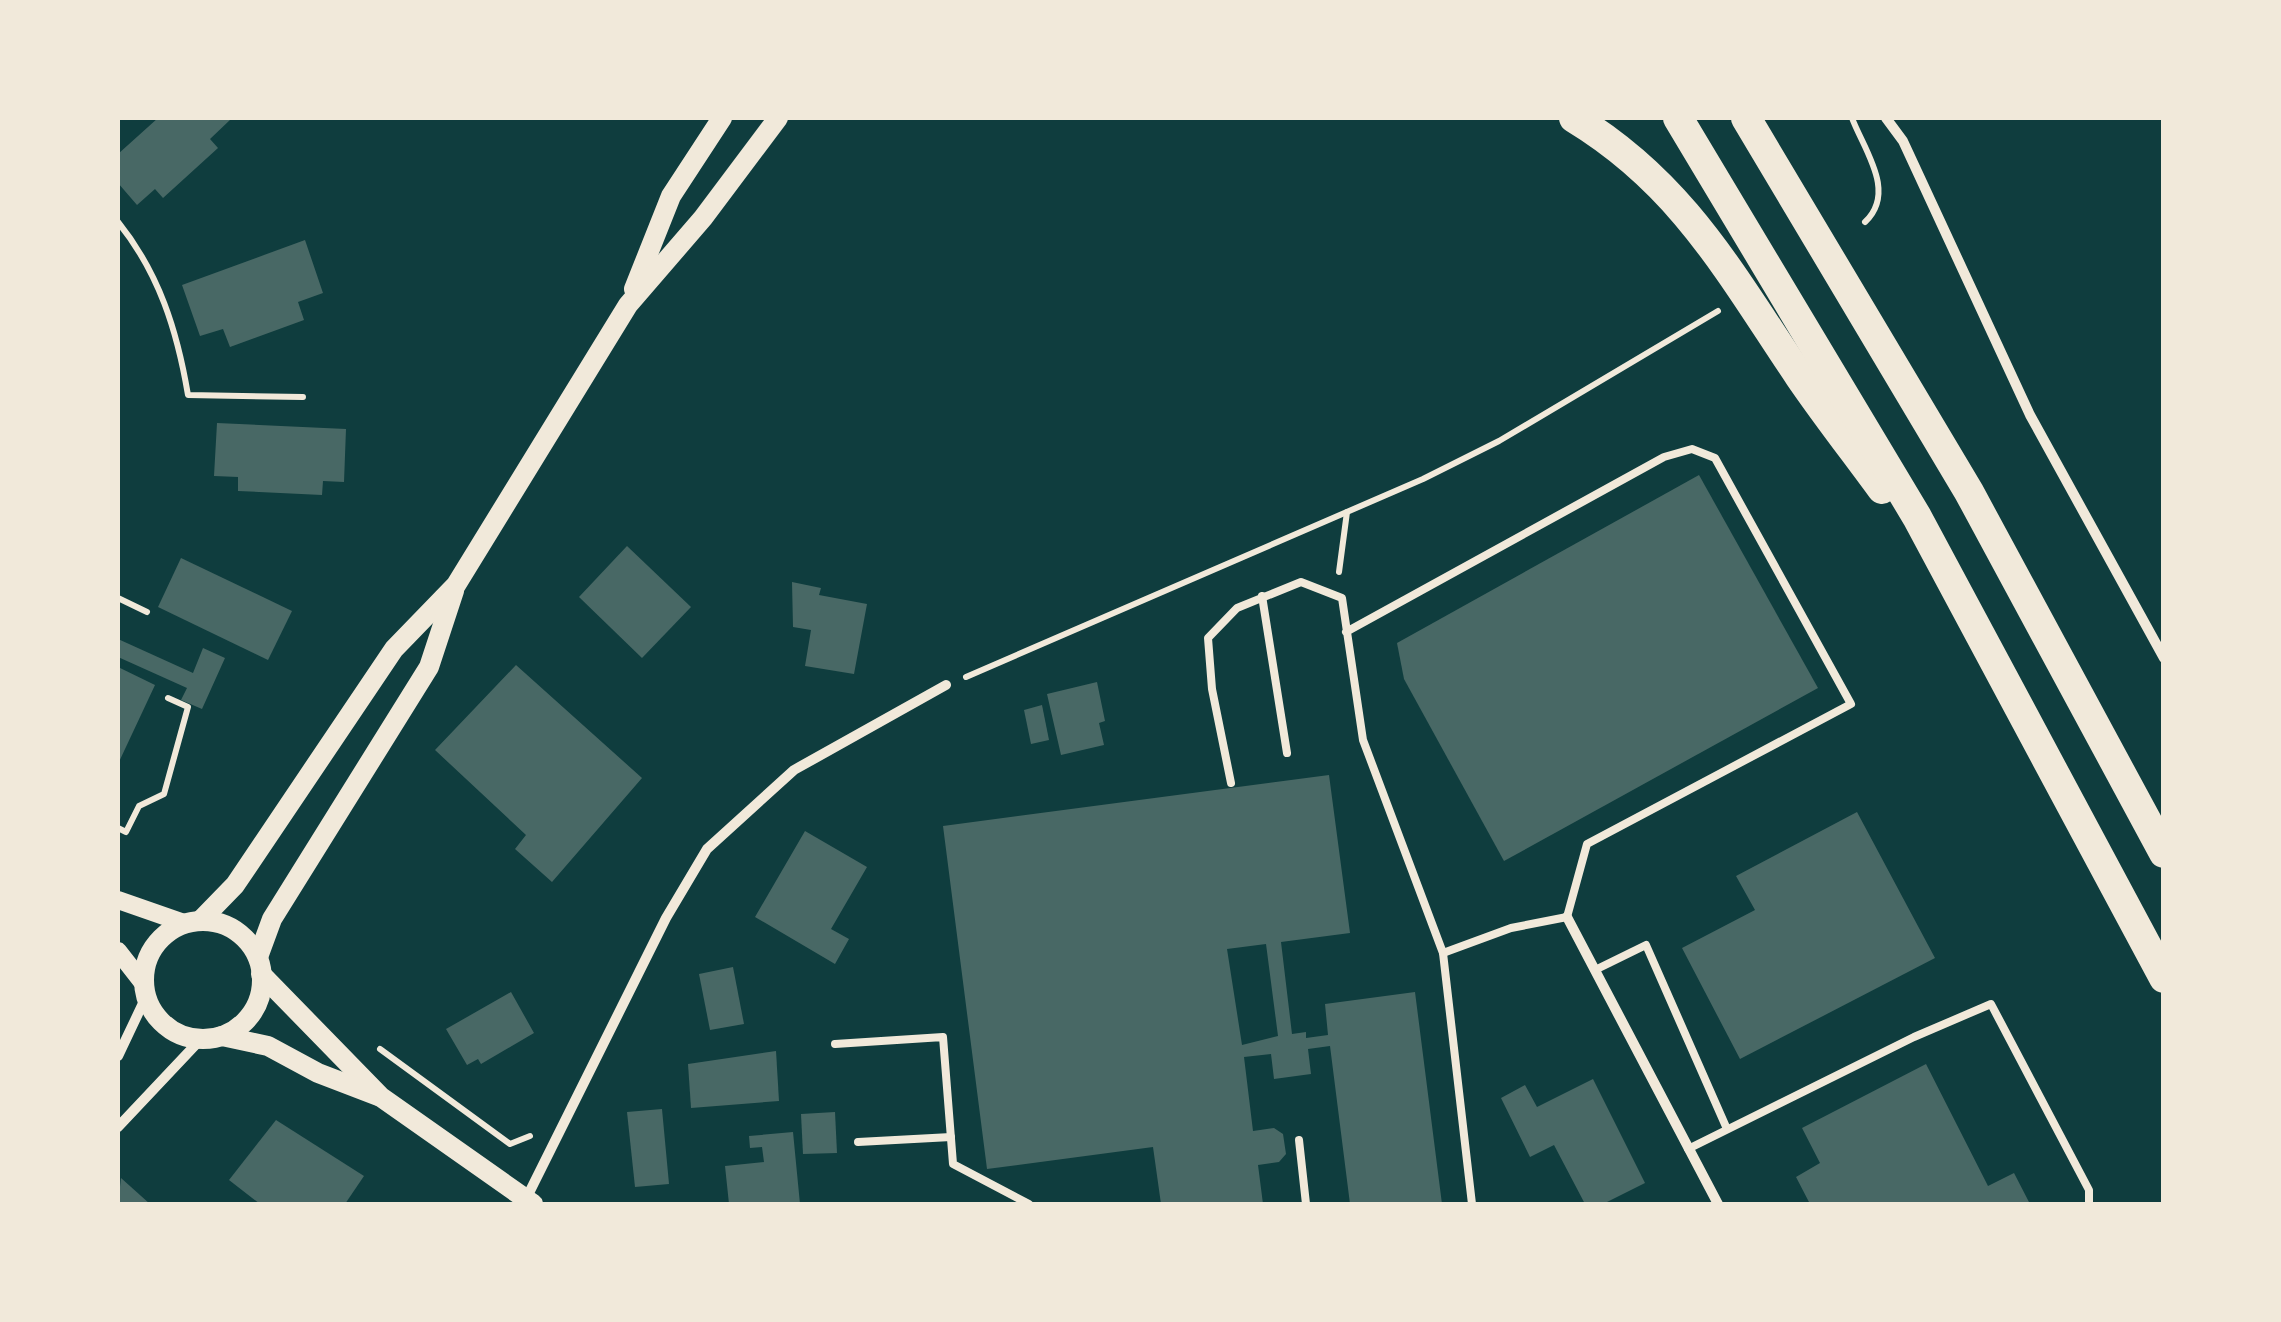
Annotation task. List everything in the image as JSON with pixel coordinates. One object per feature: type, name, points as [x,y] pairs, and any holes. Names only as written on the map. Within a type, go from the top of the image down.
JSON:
[{"type":"highway","points":[[1574,118],[1640,164],[1712,241],[1800,376],[1966,606]]},
{"type":"highway","points":[[1678,118],[1836,377],[1966,606],[2164,978]]},
{"type":"highway","points":[[1746,118],[1928,419],[2164,853]]},
{"type":"main road","points":[[381,1098],[318,1073],[268,1046],[222,1036],[201,1039],[166,1027],[145,990],[144,967],[158,940],[192,922],[235,886],[394,649],[456,585],[628,305],[702,218],[778,118]]},
{"type":"main road","points":[[628,305],[671,196],[720,119]]},
{"type":"main road","points":[[222,1036],[252,1012],[272,919],[430,668],[456,585]]},
{"type":"main road","points":[[192,922],[228,926],[381,1098],[530,1202]]},
{"type":"street","points":[[1886,118],[1903,141],[2030,416],[2164,658]]},
{"type":"street","points":[[530,1202],[666,918],[707,849],[794,770],[946,685]]},
{"type":"street","points":[[118,900],[192,922]]},
{"type":"street","points":[[1568,917],[1718,1204]]},
{"type":"street","points":[[118,951],[145,990],[118,1056]]},
{"type":"street","points":[[118,1127],[201,1039]]},
{"type":"lane","points":[[1346,632],[1664,456],[1692,448],[1716,458],[1851,704],[1587,844],[1568,917],[1510,928],[1443,952]]},
{"type":"lane","points":[[1231,784],[1212,690],[1208,638],[1237,608],[1301,582],[1342,598],[1363,740],[1443,952],[1472,1204]]},
{"type":"lane","points":[[1262,596],[1287,753]]},
{"type":"lane","points":[[1594,970],[1646,945],[1727,1129]]},
{"type":"lane","points":[[1687,1150],[1914,1036],[1991,1004],[2089,1190],[2089,1204]]},
{"type":"lane","points":[[835,1044],[943,1037],[953,1164],[1030,1204]]},
{"type":"lane","points":[[858,1142],[951,1137]]},
{"type":"lane","points":[[1299,1140],[1306,1204]]},
{"type":"path","points":[[1852,118],[1874,168],[1879,192],[1873,214],[1865,222]]},
{"type":"path","points":[[118,222],[158,286],[178,338],[188,395],[303,397]]},
{"type":"path","points":[[946,685],[1347,512],[1498,441],[1721,310]]},
{"type":"path","points":[[1342,598],[1339,572],[1347,512]]},
{"type":"path","points":[[118,598],[147,612]]},
{"type":"path","points":[[118,828],[126,832],[138,806],[164,794],[188,707],[168,698]]},
{"type":"path","points":[[368,1040],[510,1144],[541,1132]]},
{"type":"building","points":[[158,118],[231,119],[210,139],[218,148],[163,198],[155,189],[137,205],[118,183],[118,154]]},
{"type":"building","points":[[305,240],[323,293],[298,302],[304,320],[230,347],[223,329],[200,336],[182,285]]},
{"type":"building","points":[[217,423],[346,429],[344,482],[323,481],[322,495],[238,491],[238,477],[214,476]]},
{"type":"building","points":[[1699,475],[1818,688],[1504,861],[1404,679],[1397,643]]},
{"type":"building","points":[[627,546],[691,607],[642,658],[579,597]]},
{"type":"building","points":[[181,558],[292,611],[268,660],[158,607]]},
{"type":"building","points":[[792,582],[821,588],[819,595],[867,604],[854,674],[805,666],[811,630],[793,627]]},
{"type":"building","points":[[118,639],[193,673],[203,648],[225,658],[202,709],[181,700],[187,688],[118,657]]},
{"type":"building","points":[[516,665],[642,778],[552,882],[515,849],[526,835],[435,750]]},
{"type":"building","points":[[118,667],[155,685],[118,764]]},
{"type":"building","points":[[1097,682],[1105,721],[1099,723],[1104,745],[1061,755],[1047,694]]},
{"type":"building","points":[[1042,705],[1049,740],[1031,744],[1024,710]]},
{"type":"building","points":[[1329,775],[1350,933],[1281,942],[1292,1034],[1306,1032],[1306,1038],[1328,1035],[1325,1004],[1415,992],[1442,1204],[1350,1204],[1330,1046],[1308,1049],[1311,1074],[1274,1079],[1271,1054],[1244,1057],[1253,1131],[1274,1128],[1283,1134],[1286,1154],[1279,1162],[1258,1165],[1263,1204],[1161,1204],[1153,1147],[987,1169],[943,826]],"holes":[[[1266,944],[1278,1036],[1242,1045],[1227,949]]]},
{"type":"building","points":[[1857,812],[1935,958],[1740,1059],[1682,948],[1755,910],[1736,876]]},
{"type":"building","points":[[805,831],[867,867],[831,929],[849,939],[835,964],[755,917]]},
{"type":"building","points":[[733,967],[744,1024],[710,1030],[699,974]]},
{"type":"building","points":[[511,992],[534,1033],[481,1064],[478,1059],[467,1065],[446,1029]]},
{"type":"building","points":[[776,1051],[779,1101],[691,1108],[688,1064]]},
{"type":"building","points":[[1926,1064],[1988,1186],[2014,1173],[2030,1204],[1810,1204],[1796,1177],[1820,1163],[1802,1128]]},
{"type":"building","points":[[1593,1079],[1645,1183],[1603,1204],[1585,1204],[1554,1145],[1530,1157],[1501,1098],[1525,1085],[1537,1107]]},
{"type":"building","points":[[662,1109],[669,1184],[635,1187],[627,1112]]},
{"type":"building","points":[[835,1112],[837,1153],[803,1154],[801,1114]]},
{"type":"building","points":[[276,1120],[364,1176],[345,1204],[260,1204],[229,1180]]},
{"type":"building","points":[[793,1132],[800,1204],[729,1204],[725,1166],[764,1162],[762,1147],[750,1148],[749,1136]]},
{"type":"building","points":[[121,1178],[150,1204],[118,1204]]}]
